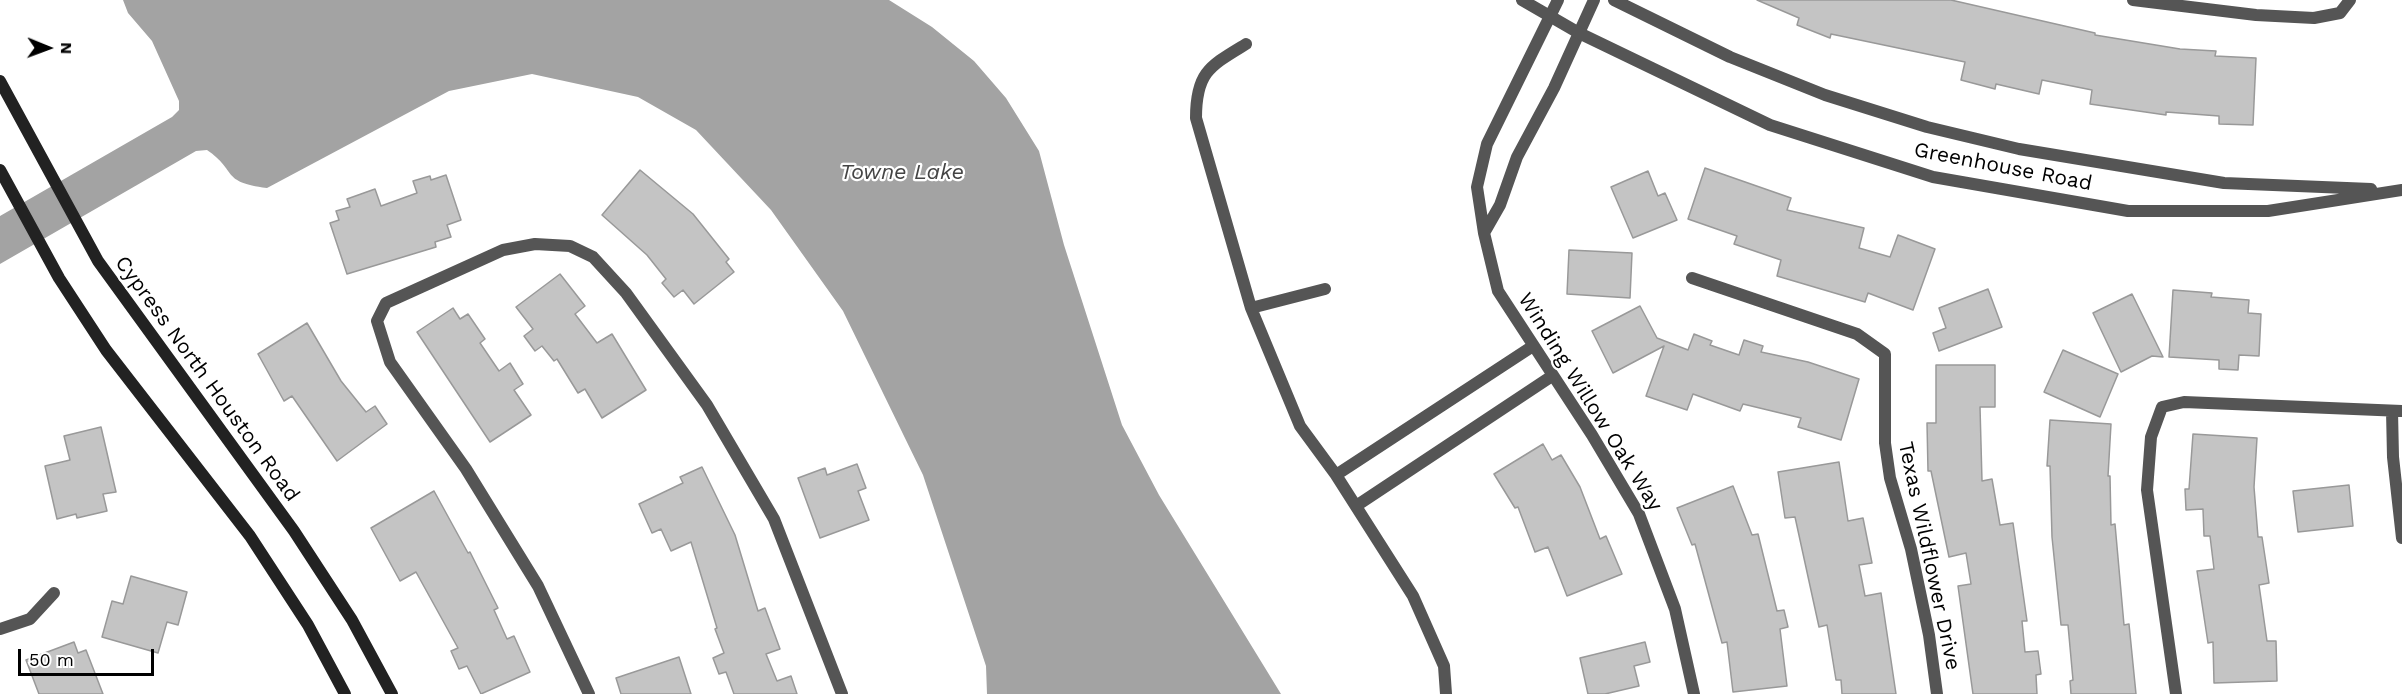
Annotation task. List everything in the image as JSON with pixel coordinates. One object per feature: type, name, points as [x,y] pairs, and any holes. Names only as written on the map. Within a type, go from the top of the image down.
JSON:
[{"type":"main road","name":"Cypress North Houston Road","points":[[0,81],[98,261],[294,531],[352,620],[392,694]]},
{"type":"main road","points":[[0,171],[59,278],[106,350],[256,546],[308,625],[345,694]]},
{"type":"street","name":"Greenhouse Road","points":[[1522,0],[1579,33],[1770,125],[1933,177],[2128,211],[2268,211],[2402,190]]},
{"type":"street","name":"Winding Willow Oak Way","points":[[1558,0],[1487,144],[1477,187],[1484,233],[1498,291],[1592,435],[1639,514],[1675,609],[1694,694]]},
{"type":"street","points":[[1484,233],[1500,206],[1518,158],[1594,0]]},
{"type":"street","name":"Greenhouse Road","points":[[1614,0],[1730,57],[1825,95],[1927,127],[2007,147],[2224,183],[2402,190]]},
{"type":"street","points":[[2133,0],[2314,18],[2340,13],[2350,0]]},
{"type":"street","points":[[1246,44],[1211,65],[1196,92],[1196,118],[1251,308],[1300,426],[1336,475],[1413,596],[1444,666],[1446,694]]},
{"type":"street","points":[[589,694],[538,586],[466,469],[390,362],[377,321],[386,303],[503,250],[535,244],[570,246],[593,257],[626,293],[707,405],[774,519],[843,694]]},
{"type":"street","name":"Texas Wildflower Drive","points":[[1692,278],[1857,334],[1885,354],[1887,386],[1884,408],[1889,466],[1929,635],[1937,694]]},
{"type":"street","points":[[1251,308],[1325,289]]},
{"type":"street","points":[[1336,475],[1533,346]]},
{"type":"street","points":[[1356,506],[1552,376]]},
{"type":"street","points":[[2176,694],[2147,490],[2151,437],[2162,407],[2184,402],[2397,411],[2392,457],[2402,538]]},
{"type":"street","points":[[0,629],[30,619],[54,593]]},
{"type":"water","name":"Towne Lake","points":[[123,0],[889,0],[932,27],[974,61],[1006,98],[1039,151],[1064,245],[1122,425],[1159,495],[1281,694],[987,694],[986,666],[923,475],[843,311],[771,210],[696,130],[638,97],[532,74],[449,91],[267,188],[252,186],[236,179],[217,157],[207,150],[196,151],[0,264],[0,216],[172,117],[179,110],[179,101],[152,41],[128,13]]},
{"type":"building","points":[[1757,0],[1951,0],[2095,33],[2095,35],[2180,49],[2216,51],[2215,56],[2256,58],[2253,125],[2219,124],[2219,116],[2166,112],[2166,115],[2090,104],[2092,90],[2042,80],[2039,94],[1996,84],[1995,89],[1961,80],[1965,62],[1831,34],[1830,38],[1797,25],[1799,18]]},
{"type":"building","points":[[1705,168],[1791,198],[1787,210],[1864,228],[1859,248],[1890,257],[1898,235],[1935,249],[1913,310],[1868,293],[1865,302],[1777,276],[1781,260],[1734,244],[1737,236],[1688,219]]},
{"type":"building","points":[[640,170],[693,214],[729,259],[726,262],[734,272],[694,304],[683,290],[674,297],[662,283],[666,279],[647,255],[602,215]]},
{"type":"building","points":[[1648,171],[1658,196],[1665,193],[1677,220],[1633,238],[1611,187]]},
{"type":"building","points":[[446,175],[461,220],[447,225],[451,237],[435,242],[436,247],[347,274],[330,223],[339,220],[336,211],[350,207],[347,199],[375,189],[381,206],[417,193],[413,181],[430,176],[431,180]]},
{"type":"building","points":[[1569,250],[1632,253],[1630,298],[1567,294]]},
{"type":"building","points":[[560,274],[585,306],[575,314],[597,343],[612,334],[646,390],[602,418],[585,389],[578,393],[557,359],[554,361],[542,346],[535,351],[524,336],[533,329],[516,307]]},
{"type":"building","points":[[1988,289],[2002,327],[1939,351],[1933,333],[1946,328],[1939,308]]},
{"type":"building","points":[[2173,290],[2212,293],[2211,297],[2249,300],[2248,313],[2261,314],[2259,356],[2239,355],[2238,370],[2219,369],[2219,360],[2169,357]]},
{"type":"building","points":[[2132,294],[2163,357],[2152,356],[2121,372],[2093,313]]},
{"type":"building","points":[[1640,306],[1657,338],[1688,350],[1694,334],[1712,341],[1710,345],[1739,355],[1744,340],[1763,346],[1761,352],[1808,362],[1859,379],[1841,440],[1798,427],[1801,418],[1743,404],[1740,411],[1693,394],[1687,410],[1646,396],[1664,346],[1613,373],[1592,331]]},
{"type":"building","points":[[453,308],[460,319],[468,314],[485,339],[480,343],[499,371],[510,363],[523,384],[514,390],[531,415],[490,442],[417,332]]},
{"type":"building","points":[[307,323],[341,381],[366,412],[375,406],[387,424],[337,461],[292,396],[284,401],[258,354]]},
{"type":"building","points":[[2063,350],[2118,374],[2100,417],[2044,392]]},
{"type":"building","points":[[1936,365],[1995,365],[1995,407],[1980,407],[1982,481],[1992,479],[2000,525],[2013,523],[2027,621],[2022,621],[2025,652],[2038,651],[2041,674],[2036,675],[2037,694],[1973,694],[1958,586],[1971,584],[1966,553],[1949,557],[1931,471],[1928,471],[1927,423],[1936,423]]},
{"type":"building","points":[[2050,420],[2111,424],[2108,476],[2110,476],[2111,525],[2115,524],[2124,625],[2129,624],[2136,694],[2071,694],[2070,681],[2073,680],[2068,625],[2061,625],[2052,537],[2050,466],[2047,466]]},
{"type":"building","points":[[101,427],[116,492],[103,494],[107,511],[77,518],[76,514],[57,519],[45,466],[70,460],[64,436]]},
{"type":"building","points":[[2193,434],[2257,438],[2254,487],[2258,537],[2262,537],[2269,583],[2259,585],[2267,641],[2276,641],[2277,681],[2214,683],[2213,642],[2208,643],[2197,571],[2214,569],[2210,536],[2204,536],[2203,509],[2186,510],[2185,489],[2189,489]]},
{"type":"building","points":[[1543,444],[1552,460],[1561,455],[1580,487],[1600,539],[1606,536],[1622,574],[1567,596],[1548,547],[1535,552],[1518,507],[1515,508],[1494,474]]},
{"type":"building","points":[[1839,462],[1848,521],[1863,518],[1872,563],[1859,565],[1865,596],[1881,593],[1896,694],[1842,694],[1841,680],[1836,680],[1827,625],[1819,627],[1795,517],[1785,518],[1778,472]]},
{"type":"building","points":[[857,464],[866,488],[858,491],[869,520],[820,538],[798,478],[825,468],[827,475]]},
{"type":"building","points":[[702,467],[735,535],[758,611],[765,608],[780,649],[766,654],[777,681],[791,676],[797,694],[734,694],[726,672],[719,674],[713,658],[724,653],[691,542],[671,551],[661,529],[652,533],[639,504],[683,483],[680,477]]},
{"type":"building","points":[[2349,485],[2353,526],[2298,532],[2293,491]]},
{"type":"building","points":[[1733,486],[1752,535],[1758,534],[1777,611],[1784,610],[1788,627],[1780,629],[1787,686],[1733,692],[1727,642],[1722,643],[1695,544],[1692,545],[1677,508]]},
{"type":"building","points":[[434,491],[468,553],[470,552],[498,608],[494,610],[507,639],[514,636],[530,672],[481,694],[467,666],[459,669],[451,651],[458,648],[416,572],[400,581],[371,528]]},
{"type":"building","points":[[131,576],[187,592],[178,625],[167,622],[158,653],[102,637],[112,601],[123,604]]},
{"type":"building","points":[[74,642],[78,653],[86,650],[103,694],[39,694],[26,660]]},
{"type":"building","points":[[1645,642],[1650,662],[1634,666],[1639,686],[1605,694],[1588,694],[1580,658]]},
{"type":"building","points":[[679,657],[691,694],[621,694],[616,678]]}]
